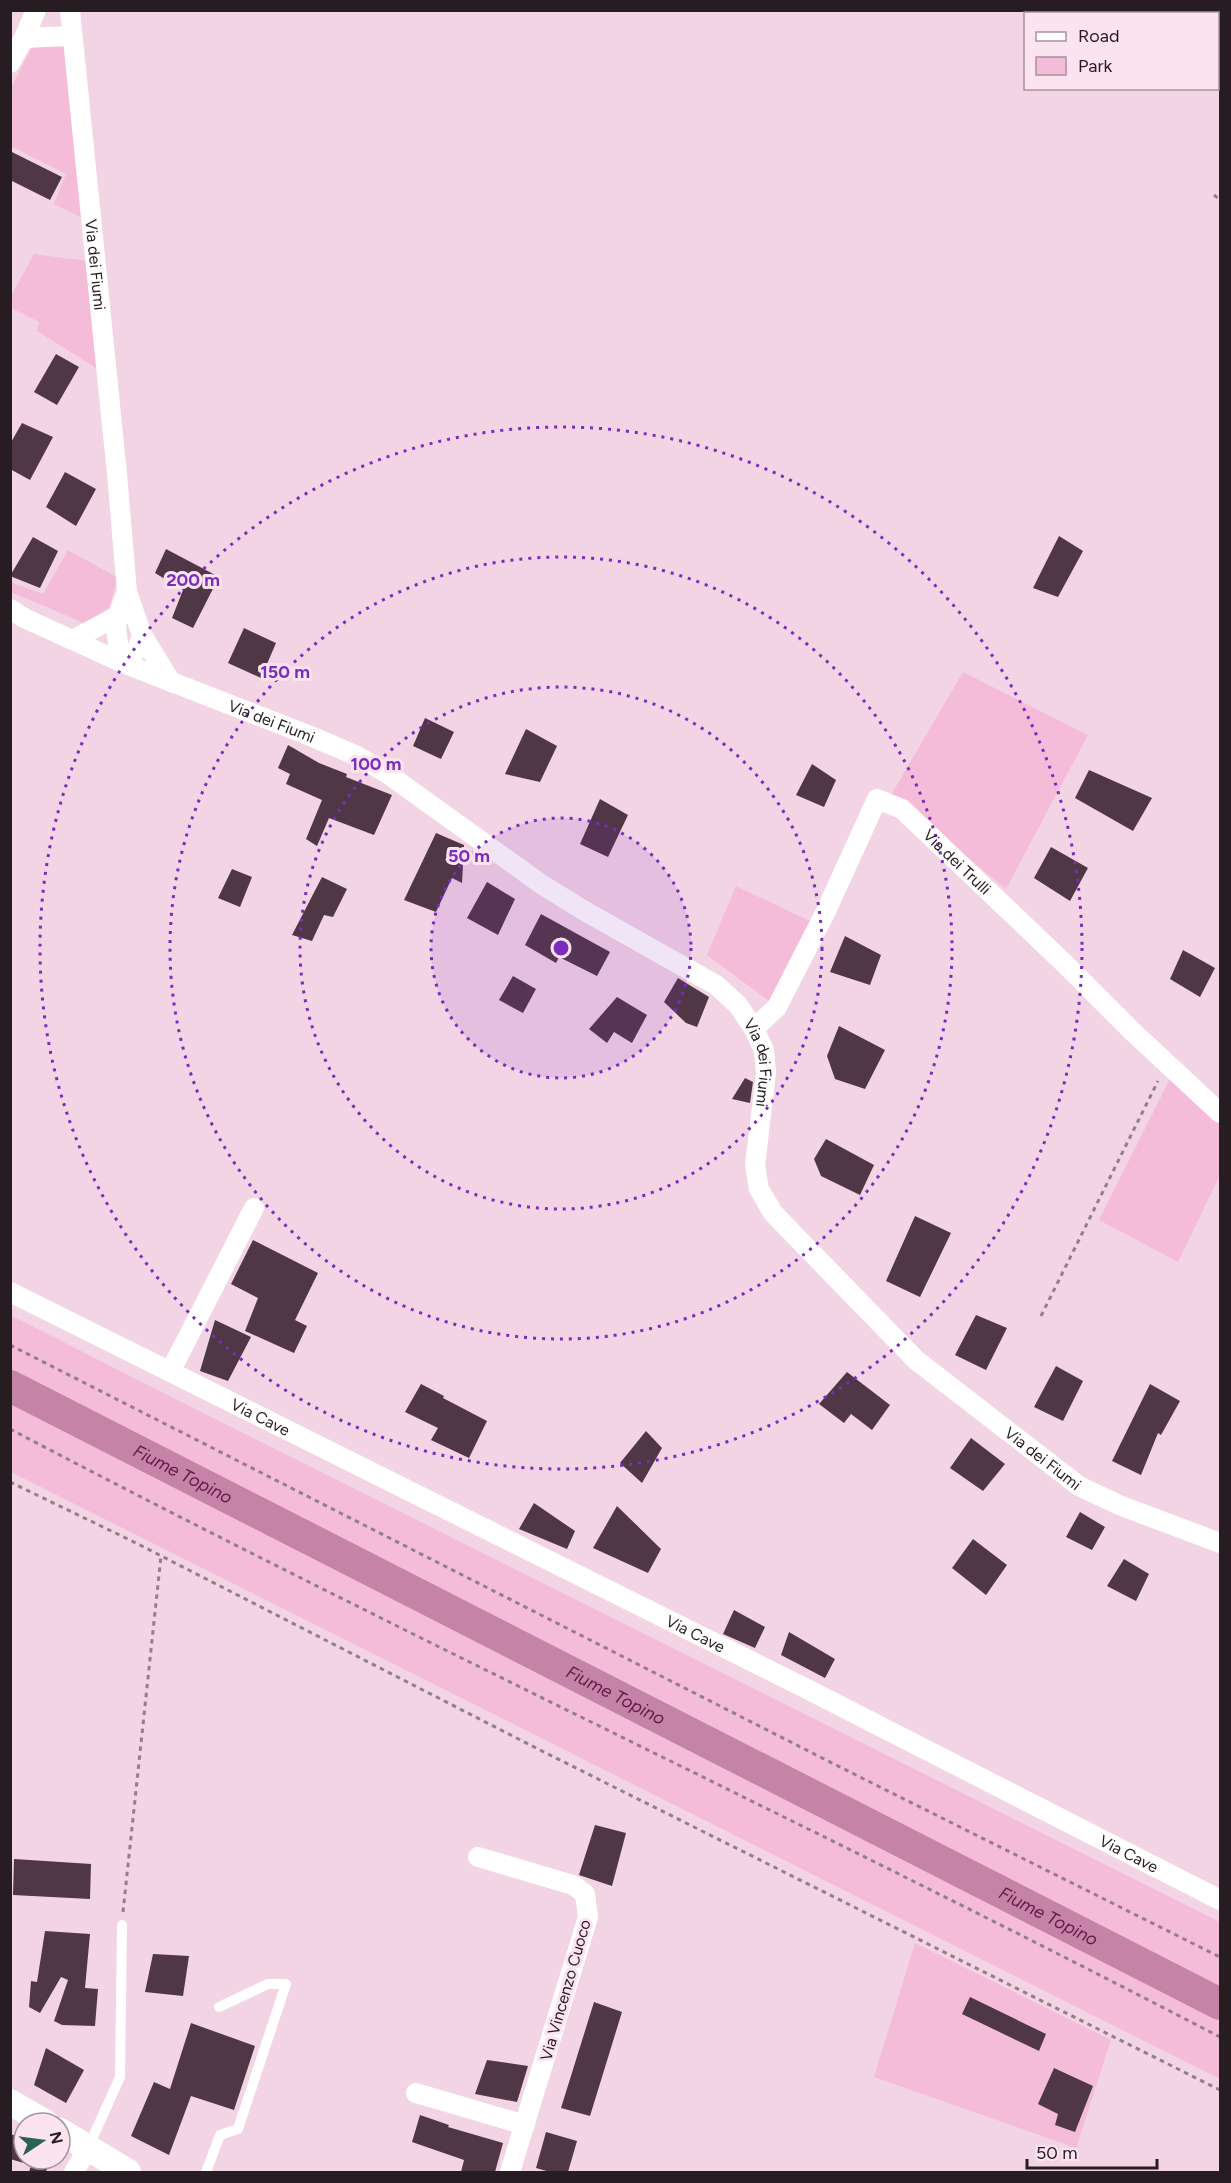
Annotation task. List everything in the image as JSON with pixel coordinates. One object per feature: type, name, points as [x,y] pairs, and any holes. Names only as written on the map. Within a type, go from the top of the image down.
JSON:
[{"type":"street","points":[[10,63],[36,10]]},
{"type":"street","name":"Via dei Fiumi","points":[[70,10],[127,592],[142,635],[171,682]]},
{"type":"street","points":[[24,38],[72,36]]},
{"type":"street","name":"Via dei Fiumi","points":[[123,663],[116,638],[117,616],[127,592]]},
{"type":"street","name":"Via dei Fiumi","points":[[10,609],[24,618],[123,663],[355,755],[385,772],[541,884],[716,985],[738,1005],[754,1029],[764,1050],[766,1073],[755,1164],[759,1189],[772,1213],[916,1360],[1079,1486],[1119,1505],[1221,1543]]},
{"type":"street","points":[[73,640],[117,616]]},
{"type":"street","points":[[123,663],[137,650],[142,635]]},
{"type":"street","name":"Via dei Trulli","points":[[754,1029],[777,1007],[826,911],[877,799],[902,809],[1133,1032],[1221,1113]]},
{"type":"street","points":[[170,1371],[254,1208]]},
{"type":"street","name":"Via Cave","points":[[10,1292],[809,1690],[1221,1900]]},
{"type":"street","name":"Via Vincenzo Cuoco","points":[[478,1857],[573,1885],[585,1894],[588,1906],[588,1917],[510,2172]]},
{"type":"street","points":[[416,2093],[525,2125]]},
{"type":"street","points":[[10,2102],[25,2111]]},
{"type":"street","points":[[72,2138],[128,2172]]},
{"type":"street","points":[[74,2172],[88,2148]]},
{"type":"lane","points":[[88,2148],[120,2077],[122,1925]]},
{"type":"lane","points":[[206,2172],[220,2135],[238,2129],[286,1984],[268,1984],[219,2007]]},
{"type":"path","points":[[1214,195],[1221,200]]},
{"type":"path","points":[[1041,1316],[1168,1062]]},
{"type":"path","points":[[10,1345],[834,1764],[1221,1956]]},
{"type":"path","points":[[10,1429],[159,1507],[1051,1949],[1221,2037]]},
{"type":"path","points":[[10,1482],[1221,2090]]},
{"type":"path","points":[[122,1925],[161,1556]]},
{"type":"green space","points":[[69,39],[84,219],[54,204],[66,174],[11,146],[10,90],[32,47]]},
{"type":"green space","points":[[34,254],[95,262],[101,371],[37,331],[39,322],[11,308],[10,298]]},
{"type":"green space","points":[[68,550],[118,578],[107,614],[84,623],[11,592],[10,582],[43,594]]},
{"type":"green space","points":[[963,672],[1088,735],[1006,889],[891,795]]},
{"type":"green space","points":[[736,886],[812,922],[773,1004],[707,955]]},
{"type":"green space","points":[[1172,1075],[1220,1122],[1220,1175],[1178,1262],[1099,1220]]},
{"type":"green space","points":[[10,1315],[1220,1922],[1220,2079],[11,1472]]},
{"type":"green space","points":[[915,1943],[1111,2040],[1076,2148],[874,2077]]},
{"type":"building","points":[[10,151],[62,177],[50,200],[10,180]]},
{"type":"building","points":[[56,354],[79,367],[57,405],[34,392]]},
{"type":"building","points":[[22,423],[53,437],[30,480],[10,469],[10,444]]},
{"type":"building","points":[[65,472],[96,489],[76,526],[46,507]]},
{"type":"building","points":[[1059,536],[1083,551],[1058,597],[1033,588]]},
{"type":"building","points":[[33,537],[58,551],[40,588],[10,576]]},
{"type":"building","points":[[166,549],[219,577],[193,628],[172,618],[183,590],[155,573]]},
{"type":"building","points":[[244,628],[276,643],[261,678],[228,663]]},
{"type":"building","points":[[425,718],[454,732],[441,759],[413,746]]},
{"type":"building","points":[[526,729],[557,746],[540,782],[505,774]]},
{"type":"building","points":[[288,745],[319,763],[347,774],[346,777],[392,795],[374,835],[329,818],[317,846],[306,839],[322,800],[286,784],[290,774],[278,768]]},
{"type":"building","points":[[812,764],[836,780],[824,807],[796,795]]},
{"type":"building","points":[[1089,770],[1152,798],[1133,831],[1075,798]]},
{"type":"building","points":[[600,799],[628,815],[608,857],[580,844]]},
{"type":"building","points":[[436,833],[464,845],[462,883],[452,878],[436,912],[404,900]]},
{"type":"building","points":[[1051,847],[1088,868],[1070,901],[1034,878]]},
{"type":"building","points":[[232,869],[252,877],[240,907],[218,898]]},
{"type":"building","points":[[322,877],[347,889],[333,917],[324,915],[312,941],[292,935]]},
{"type":"building","points":[[487,882],[515,899],[498,935],[467,918]]},
{"type":"building","points":[[541,914],[610,952],[597,976],[559,957],[556,963],[525,945]]},
{"type":"building","points":[[845,936],[881,955],[870,985],[830,972]]},
{"type":"building","points":[[1183,950],[1215,968],[1200,997],[1170,979]]},
{"type":"building","points":[[513,976],[536,989],[523,1013],[499,1000]]},
{"type":"building","points":[[678,978],[709,997],[697,1027],[686,1023],[664,1002]]},
{"type":"building","points":[[617,997],[647,1015],[632,1043],[614,1032],[607,1043],[589,1029]]},
{"type":"building","points":[[839,1026],[885,1050],[865,1089],[835,1079],[827,1056]]},
{"type":"building","points":[[745,1078],[753,1082],[750,1103],[732,1099]]},
{"type":"building","points":[[826,1139],[874,1165],[860,1195],[821,1176],[814,1159]]},
{"type":"building","points":[[915,1216],[951,1233],[920,1297],[886,1281]]},
{"type":"building","points":[[253,1240],[318,1273],[295,1320],[307,1326],[294,1353],[245,1331],[258,1298],[231,1284]]},
{"type":"building","points":[[976,1315],[1007,1328],[986,1370],[955,1355]]},
{"type":"building","points":[[215,1320],[251,1337],[228,1381],[200,1371]]},
{"type":"building","points":[[1056,1366],[1083,1381],[1063,1421],[1034,1407]]},
{"type":"building","points":[[847,1372],[890,1405],[872,1430],[851,1414],[844,1423],[819,1404]]},
{"type":"building","points":[[421,1384],[487,1421],[469,1458],[431,1440],[438,1428],[405,1412]]},
{"type":"building","points":[[1150,1384],[1180,1401],[1161,1435],[1158,1433],[1141,1475],[1112,1461]]},
{"type":"building","points":[[646,1431],[662,1448],[642,1483],[620,1463]]},
{"type":"building","points":[[971,1438],[1005,1464],[983,1491],[950,1468]]},
{"type":"building","points":[[534,1503],[575,1531],[567,1549],[519,1529]]},
{"type":"building","points":[[617,1506],[661,1549],[648,1573],[593,1548]]},
{"type":"building","points":[[1080,1512],[1105,1527],[1092,1550],[1066,1537]]},
{"type":"building","points":[[973,1539],[1007,1565],[986,1595],[952,1568]]},
{"type":"building","points":[[1124,1559],[1149,1574],[1136,1601],[1107,1586]]},
{"type":"building","points":[[734,1610],[765,1627],[755,1648],[723,1634]]},
{"type":"building","points":[[789,1632],[835,1659],[825,1678],[781,1655]]},
{"type":"building","points":[[595,1825],[626,1833],[612,1886],[579,1875]]},
{"type":"building","points":[[14,1859],[91,1864],[90,1899],[13,1895]]},
{"type":"building","points":[[45,1931],[90,1934],[85,1988],[98,1989],[95,2026],[62,2025],[54,2021],[68,1980],[61,1977],[40,2013],[29,2007],[31,1981],[37,1982]]},
{"type":"building","points":[[153,1954],[189,1956],[183,1996],[145,1992]]},
{"type":"building","points":[[970,1997],[1046,2034],[1039,2051],[962,2014]]},
{"type":"building","points":[[594,2002],[622,2012],[590,2116],[561,2108]]},
{"type":"building","points":[[191,2023],[255,2046],[234,2110],[191,2096],[169,2155],[131,2136],[154,2082],[170,2089]]},
{"type":"building","points":[[46,2048],[84,2070],[66,2103],[34,2085]]},
{"type":"building","points":[[487,2060],[528,2066],[517,2102],[475,2094]]},
{"type":"building","points":[[1054,2068],[1093,2086],[1075,2132],[1055,2125],[1058,2114],[1038,2104]]},
{"type":"building","points":[[420,2115],[449,2125],[448,2127],[503,2143],[495,2172],[461,2172],[464,2160],[412,2142]]},
{"type":"building","points":[[546,2132],[577,2141],[568,2172],[550,2172],[536,2168]]},
{"type":"building","points":[[10,2134],[12,2135],[12,2160],[10,2159]]},
{"type":"waterway","name":"Fiume Topino","points":[[10,1386],[1220,2004]]}]
